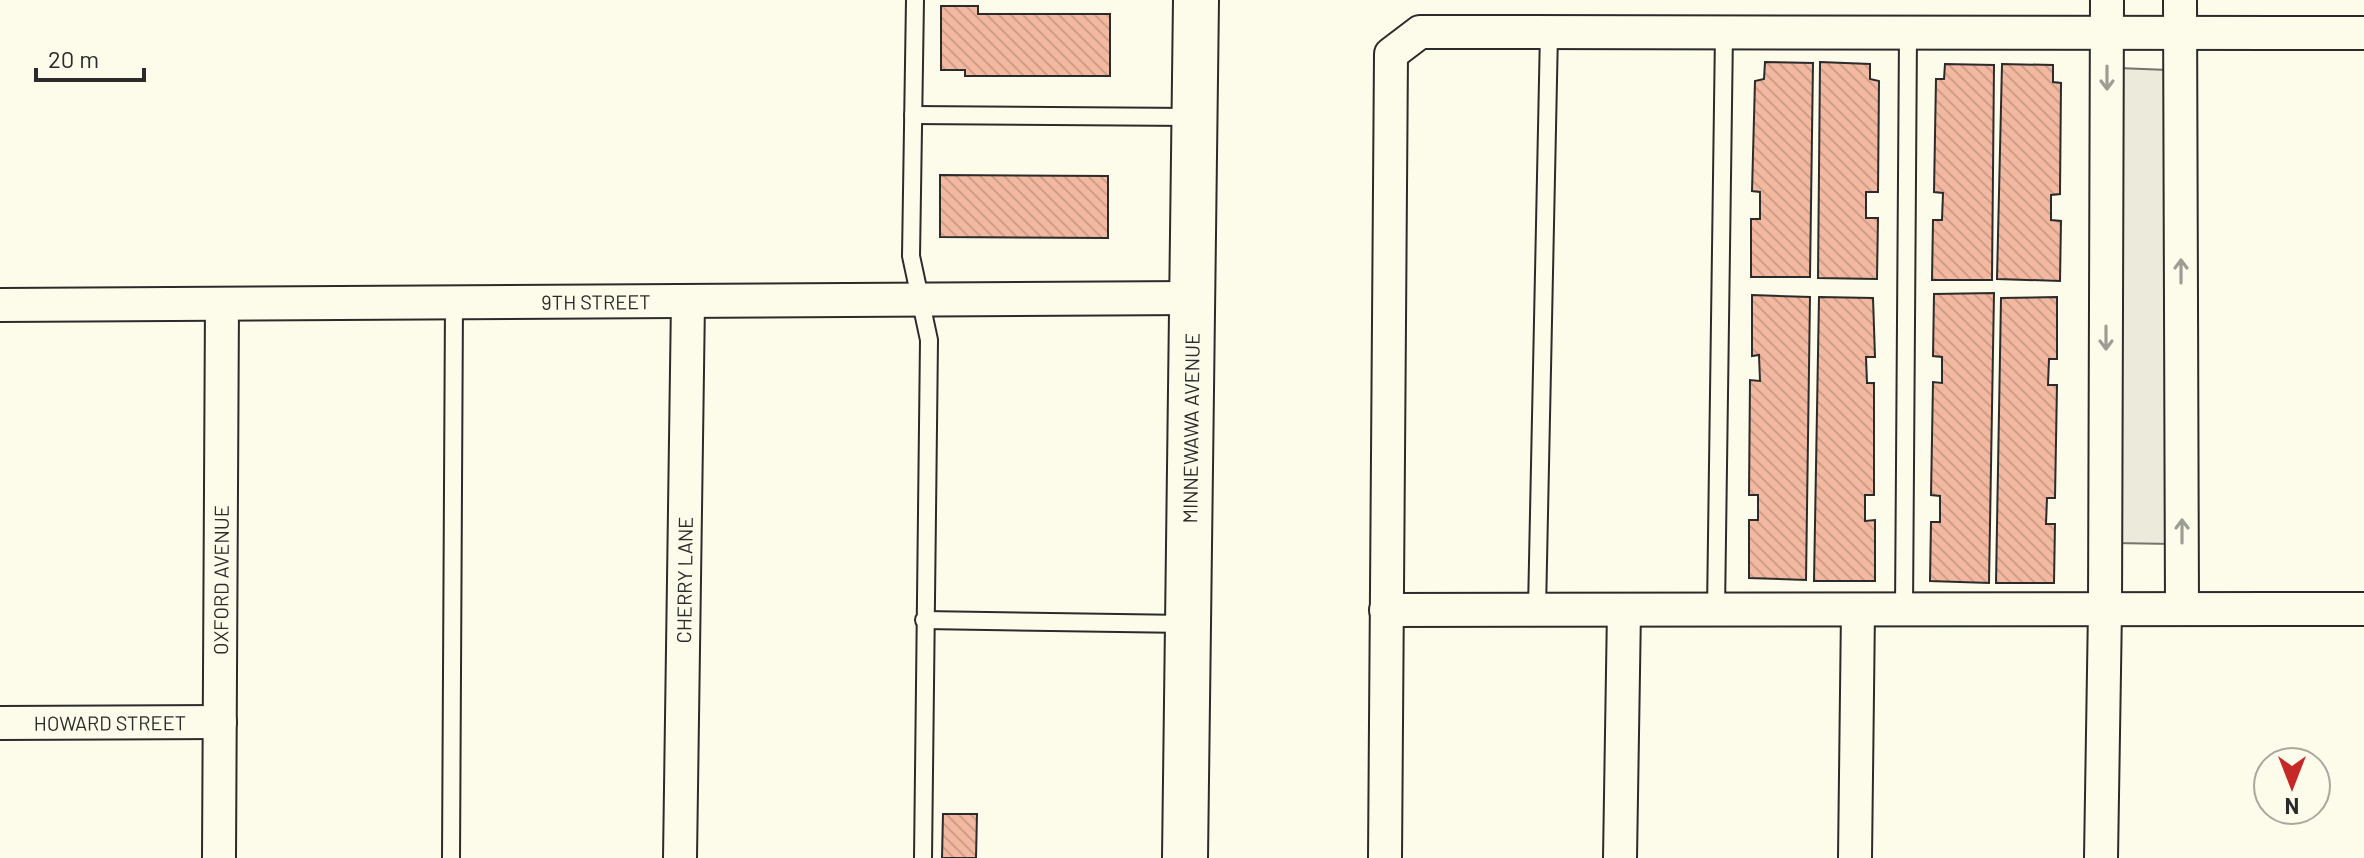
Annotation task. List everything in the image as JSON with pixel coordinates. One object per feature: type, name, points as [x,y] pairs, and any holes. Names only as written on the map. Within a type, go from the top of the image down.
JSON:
[{"type":"main road","name":"MINNEWAWA AVENUE","points":[[1185,858],[1196,0]]},
{"type":"street","points":[[2101,858],[2107,0]]},
{"type":"street","points":[[2180,0],[2182,609]]},
{"type":"street","points":[[1385,858],[1391,54],[1420,32],[2364,33]]},
{"type":"street","name":"9TH STREET","points":[[0,305],[1192,298]]},
{"type":"street","name":"CHERRY LANE","points":[[680,858],[688,301]]},
{"type":"street","name":"OXFORD AVENUE","points":[[219,858],[222,304]]},
{"type":"street","points":[[1386,610],[2364,609]]},
{"type":"street","points":[[1620,858],[1624,610]]},
{"type":"street","points":[[1855,858],[1858,610]]},
{"type":"street","name":"HOWARD STREET","points":[[0,723],[220,722]]},
{"type":"lane","points":[[915,0],[911,256],[929,340],[923,858]]},
{"type":"lane","points":[[1537,610],[1549,32]]},
{"type":"lane","points":[[1716,610],[1724,33]]},
{"type":"lane","points":[[1904,609],[1908,34]]},
{"type":"lane","points":[[913,115],[1194,117]]},
{"type":"lane","points":[[451,858],[454,303]]},
{"type":"lane","points":[[924,620],[1188,624]]},
{"type":"shaded area","points":[[2118,68],[2168,70],[2173,544],[2114,543]]},
{"type":"building","points":[[941,6],[978,6],[978,14],[1110,14],[1110,76],[965,76],[965,70],[941,70]]},
{"type":"building","points":[[1765,62],[1813,63],[1810,277],[1751,277],[1751,219],[1760,219],[1760,192],[1752,191],[1755,81],[1764,79]]},
{"type":"building","points":[[1820,62],[1870,64],[1870,79],[1879,81],[1878,192],[1866,192],[1866,218],[1878,218],[1877,279],[1818,278]]},
{"type":"building","points":[[1945,64],[1994,65],[1992,280],[1932,280],[1933,220],[1942,220],[1943,193],[1934,192],[1936,79],[1944,79]]},
{"type":"building","points":[[2002,64],[2053,65],[2053,82],[2061,83],[2060,194],[2051,195],[2051,220],[2061,221],[2060,281],[1997,279]]},
{"type":"building","points":[[940,175],[1108,176],[1108,238],[940,237]]},
{"type":"building","points":[[1994,293],[1989,583],[1930,581],[1931,522],[1940,522],[1940,496],[1931,495],[1933,382],[1942,383],[1942,357],[1933,356],[1934,294]]},
{"type":"building","points":[[1752,295],[1810,297],[1806,580],[1749,578],[1749,520],[1758,520],[1758,495],[1749,495],[1750,380],[1760,381],[1759,355],[1752,356]]},
{"type":"building","points":[[1819,297],[1873,298],[1875,357],[1866,357],[1867,383],[1874,383],[1874,495],[1865,495],[1865,521],[1875,520],[1875,581],[1814,581]]},
{"type":"building","points":[[2057,297],[2057,359],[2049,359],[2048,385],[2057,385],[2055,498],[2047,498],[2046,524],[2055,524],[2054,583],[1996,583],[2001,298]]},
{"type":"building","points":[[943,814],[977,814],[976,858],[942,858]]}]
